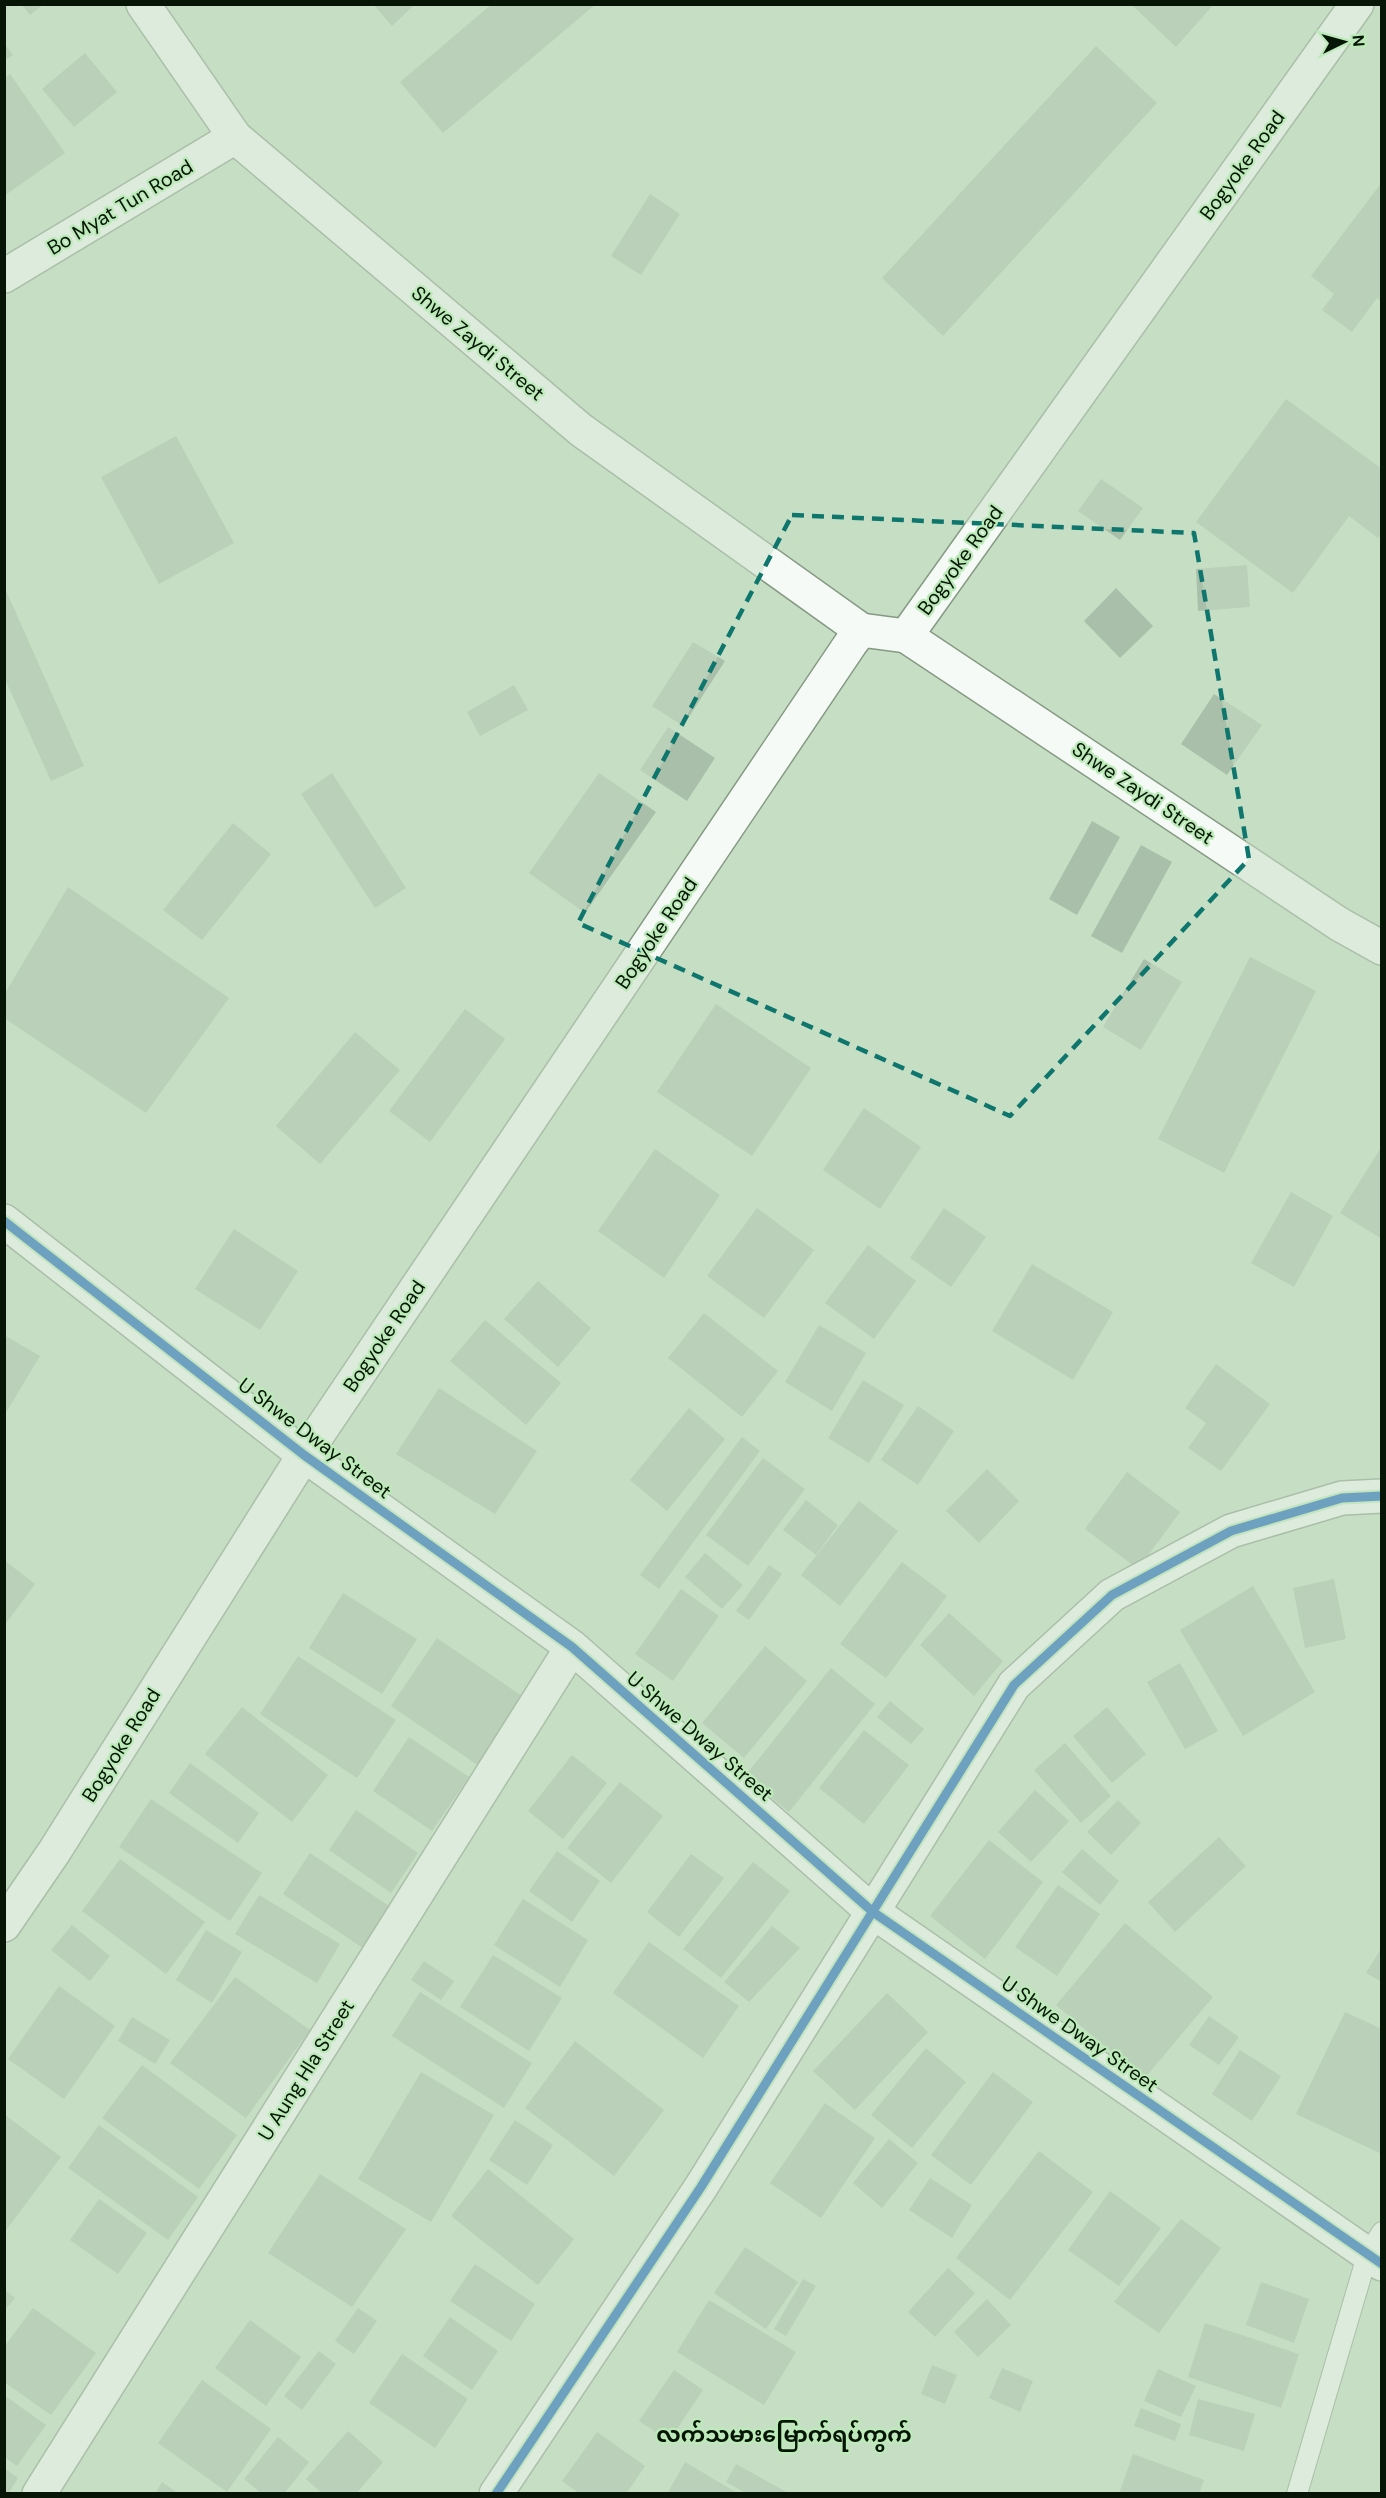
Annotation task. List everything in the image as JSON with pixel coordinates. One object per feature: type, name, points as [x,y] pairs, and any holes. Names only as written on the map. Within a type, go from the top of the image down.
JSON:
[{"type":"street","name":"Shwe Zaydi Street","points":[[143,4],[235,138],[581,430],[861,630]]},
{"type":"street","name":"Bogyoke Road","points":[[4,1925],[54,1852],[304,1455],[861,630],[906,636],[1357,4]]},
{"type":"street","name":"Bo Myat Tun Road","points":[[4,276],[235,138]]},
{"type":"street","name":"Shwe Zaydi Street","points":[[906,636],[1339,924],[1382,948]]},
{"type":"street","name":"U Shwe Dway Street","points":[[4,1221],[304,1455],[573,1647],[873,1912],[1377,2251]]},
{"type":"street","points":[[496,2493],[701,2187],[1014,1685],[1112,1595],[1231,1531],[1342,1498],[1382,1496]]},
{"type":"street","name":"U Aung Hla Street","points":[[39,2493],[573,1647]]},
{"type":"lane","points":[[1297,2493],[1377,2251]]},
{"type":"highlighted area","points":[[792,515],[1194,533],[1249,859],[1010,1116],[578,923]]},
{"type":"building","points":[[21,4],[44,4],[30,15]]},
{"type":"building","points":[[373,4],[415,4],[392,26]]},
{"type":"building","points":[[492,4],[596,4],[443,133],[400,82]]},
{"type":"building","points":[[1131,4],[1214,4],[1176,47]]},
{"type":"building","points":[[4,43],[13,55],[4,61]]},
{"type":"building","points":[[1096,46],[1157,103],[943,336],[882,278]]},
{"type":"building","points":[[85,53],[117,92],[74,127],[42,89]]},
{"type":"building","points":[[10,74],[65,153],[4,196],[4,78]]},
{"type":"building","points":[[1382,182],[1382,302],[1377,298],[1352,332],[1322,310],[1334,294],[1311,276]]},
{"type":"building","points":[[650,194],[680,214],[641,275],[611,256]]},
{"type":"building","points":[[1286,399],[1382,469],[1382,533],[1378,538],[1349,516],[1293,593],[1196,522]]},
{"type":"building","points":[[176,436],[234,543],[159,584],[101,477]]},
{"type":"building","points":[[1101,479],[1143,508],[1120,540],[1078,511]]},
{"type":"building","points":[[1247,565],[1250,607],[1198,611],[1196,569]]},
{"type":"building","points":[[4,586],[84,766],[51,781],[4,677]]},
{"type":"building","points":[[1116,588],[1153,626],[1120,658],[1084,621]]},
{"type":"building","points":[[693,642],[725,661],[683,726],[652,706]]},
{"type":"building","points":[[514,685],[528,710],[480,736],[467,712]]},
{"type":"building","points":[[1214,694],[1262,725],[1227,775],[1181,744]]},
{"type":"building","points":[[668,727],[715,758],[687,801],[640,770]]},
{"type":"building","points":[[332,773],[406,888],[375,908],[301,794]]},
{"type":"building","points":[[599,773],[656,812],[585,913],[529,873]]},
{"type":"building","points":[[1092,821],[1120,837],[1077,915],[1049,899]]},
{"type":"building","points":[[233,823],[271,854],[202,940],[163,910]]},
{"type":"building","points":[[1141,845],[1172,862],[1122,953],[1091,936]]},
{"type":"building","points":[[68,887],[229,998],[146,1113],[4,1018],[4,995]]},
{"type":"building","points":[[1250,957],[1316,991],[1224,1173],[1158,1139]]},
{"type":"building","points":[[1144,959],[1182,982],[1141,1050],[1103,1027]]},
{"type":"building","points":[[716,1004],[811,1068],[752,1156],[657,1092]]},
{"type":"building","points":[[465,1009],[505,1039],[430,1142],[389,1111]]},
{"type":"building","points":[[355,1032],[400,1070],[320,1164],[276,1126]]},
{"type":"building","points":[[864,1108],[921,1147],[880,1209],[823,1170]]},
{"type":"building","points":[[1382,1146],[1382,1239],[1340,1213]]},
{"type":"building","points":[[655,1149],[720,1195],[664,1278],[598,1231]]},
{"type":"building","points":[[1291,1192],[1333,1216],[1294,1287],[1251,1263]]},
{"type":"building","points":[[757,1208],[814,1250],[764,1318],[707,1276]]},
{"type":"building","points":[[944,1208],[986,1237],[951,1287],[910,1258]]},
{"type":"building","points":[[234,1229],[298,1271],[260,1330],[195,1289]]},
{"type":"building","points":[[868,1245],[916,1281],[874,1339],[825,1303]]},
{"type":"building","points":[[1032,1264],[1113,1312],[1073,1380],[992,1331]]},
{"type":"building","points":[[538,1281],[591,1328],[558,1367],[504,1319]]},
{"type":"building","points":[[704,1313],[778,1371],[742,1417],[668,1358]]},
{"type":"building","points":[[485,1320],[561,1383],[526,1425],[450,1361]]},
{"type":"building","points":[[819,1325],[866,1353],[832,1411],[785,1382]]},
{"type":"building","points":[[4,1335],[40,1356],[4,1416]]},
{"type":"building","points":[[1216,1364],[1270,1404],[1221,1471],[1188,1448],[1206,1423],[1185,1408]]},
{"type":"building","points":[[863,1380],[904,1405],[869,1463],[828,1438]]},
{"type":"building","points":[[439,1388],[537,1451],[495,1514],[396,1454]]},
{"type":"building","points":[[918,1406],[954,1431],[918,1485],[881,1460]]},
{"type":"building","points":[[689,1408],[725,1439],[667,1511],[630,1480]]},
{"type":"building","points":[[742,1437],[760,1451],[659,1589],[640,1575]]},
{"type":"building","points":[[763,1458],[805,1489],[748,1566],[706,1535]]},
{"type":"building","points":[[987,1469],[1019,1501],[979,1543],[946,1511]]},
{"type":"building","points":[[1127,1472],[1180,1512],[1138,1569],[1085,1529]]},
{"type":"building","points":[[806,1500],[838,1525],[816,1555],[783,1530]]},
{"type":"building","points":[[859,1501],[898,1531],[840,1606],[801,1575]]},
{"type":"building","points":[[705,1553],[743,1585],[722,1609],[685,1577]]},
{"type":"building","points":[[4,1560],[35,1584],[4,1626]]},
{"type":"building","points":[[902,1562],[947,1596],[886,1678],[840,1644]]},
{"type":"building","points":[[769,1565],[782,1574],[749,1620],[736,1611]]},
{"type":"building","points":[[1334,1579],[1346,1639],[1305,1648],[1293,1588]]},
{"type":"building","points":[[1253,1586],[1315,1692],[1243,1736],[1180,1630]]},
{"type":"building","points":[[681,1589],[719,1616],[673,1681],[635,1654]]},
{"type":"building","points":[[343,1593],[417,1639],[382,1694],[309,1648]]},
{"type":"building","points":[[949,1613],[1003,1661],[974,1696],[920,1645]]},
{"type":"building","points":[[437,1638],[525,1698],[479,1766],[391,1706]]},
{"type":"building","points":[[765,1646],[807,1681],[744,1758],[702,1723]]},
{"type":"building","points":[[298,1656],[396,1720],[357,1778],[260,1714]]},
{"type":"building","points":[[1180,1663],[1218,1731],[1185,1749],[1147,1682]]},
{"type":"building","points":[[831,1668],[875,1704],[789,1812],[745,1776]]},
{"type":"building","points":[[890,1701],[924,1729],[911,1744],[877,1717]]},
{"type":"building","points":[[242,1707],[328,1775],[292,1822],[205,1754]]},
{"type":"building","points":[[1107,1707],[1146,1754],[1112,1783],[1073,1736]]},
{"type":"building","points":[[864,1730],[909,1765],[864,1824],[819,1788]]},
{"type":"building","points":[[409,1737],[469,1777],[432,1831],[373,1791]]},
{"type":"building","points":[[1065,1743],[1111,1796],[1081,1823],[1034,1770]]},
{"type":"building","points":[[572,1755],[607,1783],[563,1839],[528,1811]]},
{"type":"building","points":[[190,1763],[259,1813],[238,1843],[169,1793]]},
{"type":"building","points":[[620,1782],[663,1816],[611,1883],[567,1848]]},
{"type":"building","points":[[1035,1790],[1069,1821],[1031,1862],[998,1832]]},
{"type":"building","points":[[151,1799],[262,1873],[230,1921],[119,1847]]},
{"type":"building","points":[[1118,1800],[1141,1823],[1111,1855],[1087,1832]]},
{"type":"building","points":[[356,1810],[418,1853],[391,1893],[329,1850]]},
{"type":"building","points":[[1219,1837],[1246,1866],[1175,1932],[1148,1902]]},
{"type":"building","points":[[989,1840],[1043,1882],[985,1959],[930,1916]]},
{"type":"building","points":[[1082,1849],[1119,1881],[1100,1905],[1062,1872]]},
{"type":"building","points":[[557,1851],[600,1881],[572,1922],[529,1891]]},
{"type":"building","points":[[310,1853],[392,1908],[364,1949],[283,1894]]},
{"type":"building","points":[[691,1854],[724,1878],[679,1937],[647,1912]]},
{"type":"building","points":[[120,1859],[205,1922],[166,1974],[82,1911]]},
{"type":"building","points":[[753,1862],[790,1891],[721,1978],[683,1949]]},
{"type":"building","points":[[1058,1885],[1100,1914],[1057,1976],[1015,1947]]},
{"type":"building","points":[[259,1895],[340,1944],[317,1983],[235,1934]]},
{"type":"building","points":[[523,1899],[588,1940],[560,1987],[494,1945]]},
{"type":"building","points":[[1125,1923],[1213,1997],[1144,2079],[1056,2005]]},
{"type":"building","points":[[72,1925],[110,1956],[90,1981],[51,1950]]},
{"type":"building","points":[[772,1926],[800,1948],[749,2002],[724,1982]]},
{"type":"building","points":[[206,1930],[242,1952],[212,2003],[176,1980]]},
{"type":"building","points":[[649,1942],[739,2006],[703,2058],[613,1993]]},
{"type":"building","points":[[1382,1947],[1382,1982],[1366,1973]]},
{"type":"building","points":[[493,1955],[562,1998],[529,2051],[460,2007]]},
{"type":"building","points":[[424,1961],[454,1981],[441,2000],[411,1980]]},
{"type":"building","points":[[235,1977],[310,2030],[246,2118],[170,2063]]},
{"type":"building","points":[[59,1986],[115,2026],[64,2099],[8,2059]]},
{"type":"building","points":[[420,1992],[532,2063],[504,2108],[392,2036]]},
{"type":"building","points":[[887,1993],[928,2032],[855,2110],[813,2071]]},
{"type":"building","points":[[1345,2012],[1382,2029],[1382,2154],[1296,2114]]},
{"type":"building","points":[[1209,2016],[1239,2037],[1219,2065],[1189,2045]]},
{"type":"building","points":[[132,2017],[170,2040],[155,2064],[118,2041]]},
{"type":"building","points":[[575,2041],[664,2110],[614,2176],[525,2108]]},
{"type":"building","points":[[926,2048],[966,2082],[912,2148],[871,2115]]},
{"type":"building","points":[[1240,2050],[1281,2076],[1252,2121],[1212,2094]]},
{"type":"building","points":[[142,2065],[237,2135],[199,2189],[102,2118]]},
{"type":"building","points":[[421,2072],[494,2115],[431,2222],[358,2179]]},
{"type":"building","points":[[993,2072],[1033,2102],[971,2185],[931,2155]]},
{"type":"building","points":[[825,2103],[875,2138],[821,2218],[770,2183]]},
{"type":"building","points":[[4,2114],[61,2157],[4,2233]]},
{"type":"building","points":[[515,2120],[553,2145],[527,2185],[489,2160]]},
{"type":"building","points":[[99,2125],[198,2197],[168,2240],[68,2168]]},
{"type":"building","points":[[889,2139],[918,2163],[882,2208],[853,2183]]},
{"type":"building","points":[[1039,2151],[1093,2192],[1010,2300],[956,2258]]},
{"type":"building","points":[[488,2169],[574,2239],[538,2285],[451,2216]]},
{"type":"building","points":[[320,2174],[406,2229],[352,2307],[268,2253]]},
{"type":"building","points":[[930,2178],[972,2205],[952,2238],[909,2210]]},
{"type":"building","points":[[1110,2191],[1161,2228],[1119,2286],[1068,2250]]},
{"type":"building","points":[[99,2199],[147,2233],[118,2274],[70,2240]]},
{"type":"building","points":[[1181,2219],[1221,2248],[1159,2333],[1114,2302]]},
{"type":"building","points":[[745,2247],[798,2282],[766,2329],[714,2293]]},
{"type":"building","points":[[475,2264],[535,2304],[511,2341],[450,2301]]},
{"type":"building","points":[[948,2268],[975,2293],[935,2337],[908,2312]]},
{"type":"building","points":[[803,2279],[816,2286],[786,2336],[774,2329]]},
{"type":"building","points":[[1261,2282],[1309,2299],[1294,2343],[1246,2325]]},
{"type":"building","points":[[4,2289],[15,2298],[4,2311]]},
{"type":"building","points":[[987,2299],[1011,2325],[978,2357],[954,2332]]},
{"type":"building","points":[[709,2300],[796,2352],[764,2405],[677,2352]]},
{"type":"building","points":[[33,2308],[96,2353],[51,2415],[4,2382],[4,2347]]},
{"type":"building","points":[[358,2308],[377,2321],[354,2354],[335,2341]]},
{"type":"building","points":[[450,2317],[498,2351],[472,2390],[423,2356]]},
{"type":"building","points":[[250,2320],[301,2357],[266,2406],[215,2368]]},
{"type":"building","points":[[1205,2323],[1299,2354],[1281,2408],[1188,2377]]},
{"type":"building","points":[[319,2351],[336,2364],[302,2410],[284,2396]]},
{"type":"building","points":[[402,2354],[468,2399],[435,2448],[369,2403]]},
{"type":"building","points":[[932,2365],[957,2375],[945,2404],[921,2394]]},
{"type":"building","points":[[1002,2368],[1033,2381],[1020,2412],[989,2398]]},
{"type":"building","points":[[1158,2369],[1196,2386],[1181,2417],[1144,2401]]},
{"type":"building","points":[[674,2370],[703,2390],[669,2441],[639,2421]]},
{"type":"building","points":[[202,2380],[271,2429],[227,2492],[158,2443]]},
{"type":"building","points":[[4,2395],[46,2425],[17,2466],[4,2457]]},
{"type":"building","points":[[1198,2399],[1255,2414],[1244,2451],[1189,2435]]},
{"type":"building","points":[[1141,2408],[1181,2424],[1175,2441],[1134,2426]]},
{"type":"building","points":[[348,2431],[383,2462],[356,2494],[323,2494],[306,2479]]},
{"type":"building","points":[[597,2432],[645,2466],[626,2494],[580,2494],[562,2481]]},
{"type":"building","points":[[278,2437],[309,2462],[284,2494],[262,2494],[244,2479]]},
{"type":"building","points":[[1133,2454],[1204,2480],[1199,2494],[1119,2494]]},
{"type":"building","points":[[685,2462],[739,2494],[667,2494]]},
{"type":"building","points":[[736,2464],[790,2494],[747,2494],[726,2482]]},
{"type":"building","points":[[4,2468],[18,2478],[8,2494],[4,2494]]},
{"type":"building","points":[[162,2482],[179,2494],[155,2494]]},
{"type":"cycle path","points":[[4,1221],[304,1455],[572,1647],[873,1912],[1382,2264]]},
{"type":"cycle path","points":[[496,2494],[701,2187],[1014,1685],[1112,1595],[1231,1531],[1342,1498],[1382,1496]]},
{"type":"district","name":"လက်သမားမြောက်ရပ်ကွက်","points":[[784,2434]]}]
